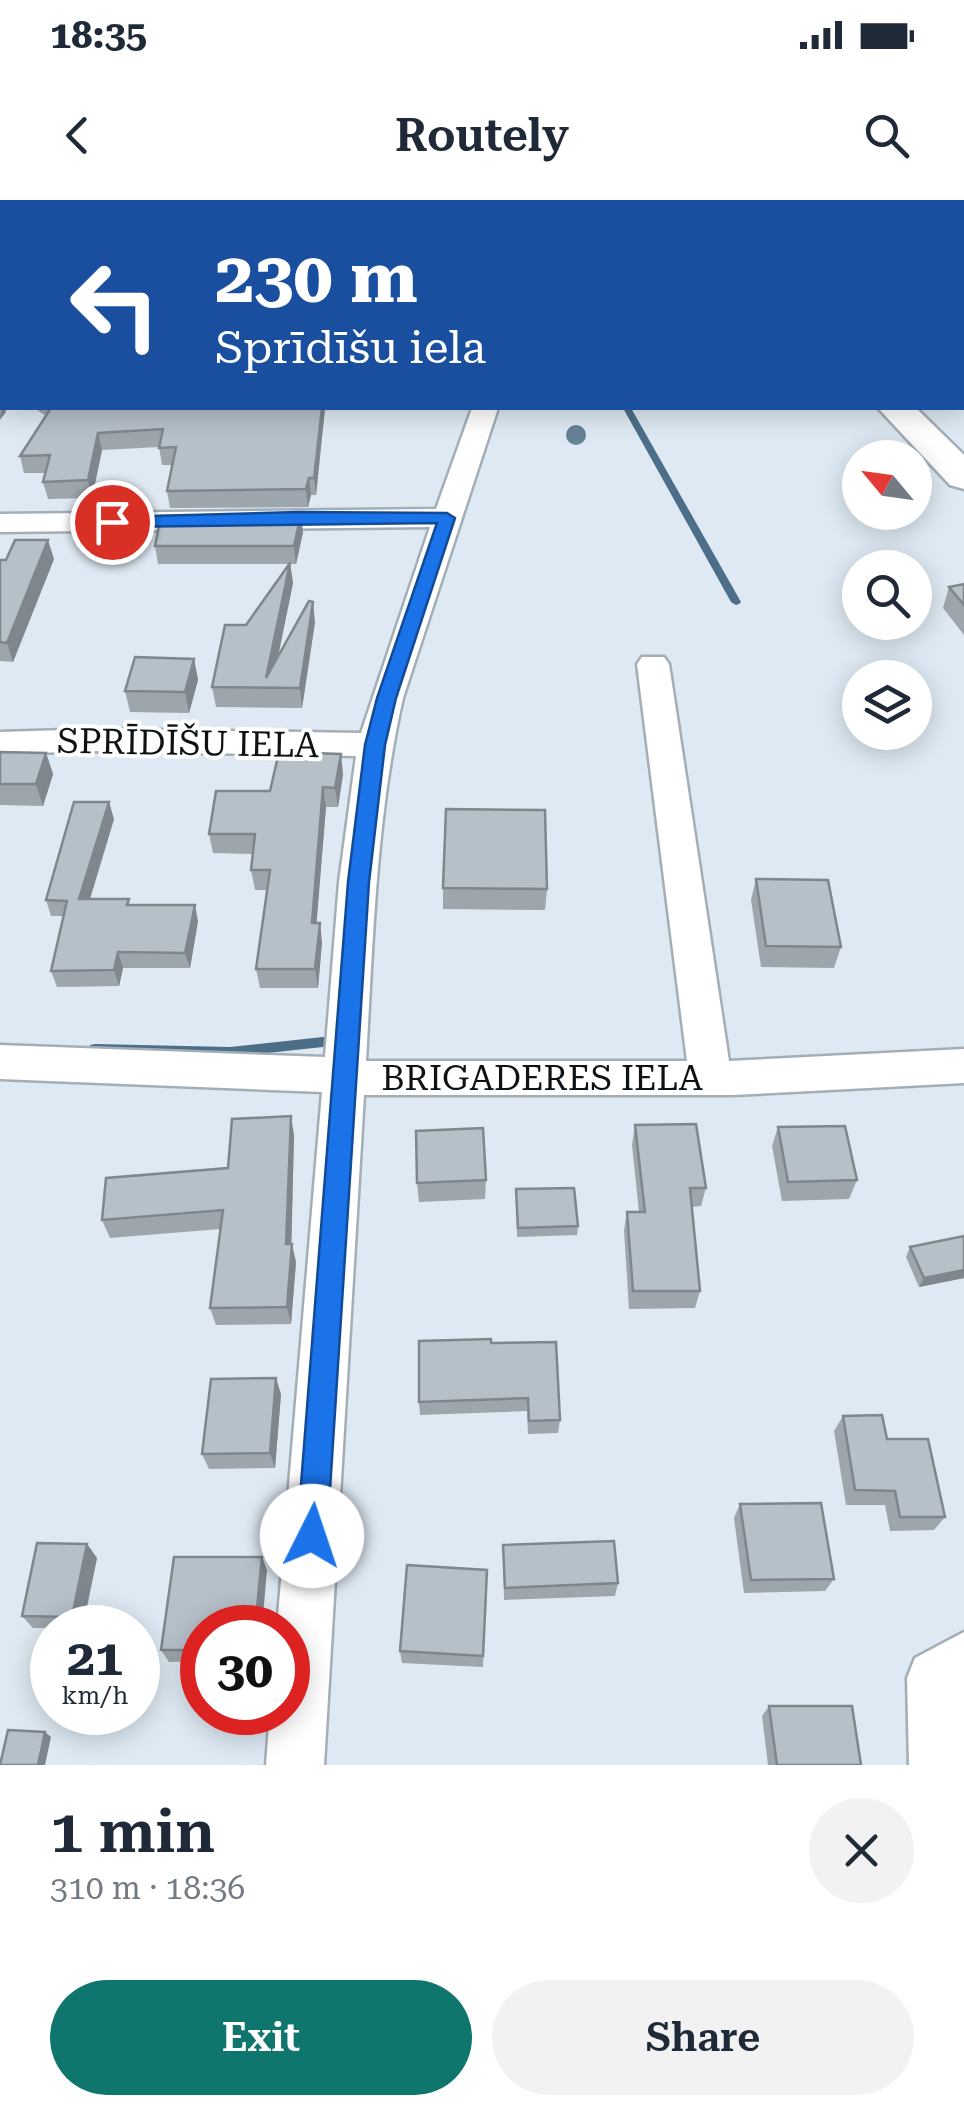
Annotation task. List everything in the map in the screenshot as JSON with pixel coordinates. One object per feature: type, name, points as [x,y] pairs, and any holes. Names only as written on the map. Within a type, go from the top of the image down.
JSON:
[{"type":"street","points":[[296,1765],[358,882],[375,745],[386,698],[484,410]]},
{"type":"street","points":[[898,410],[964,477]]},
{"type":"street","points":[[0,523],[447,518]]},
{"type":"street","points":[[653,664],[710,1078]]},
{"type":"street","name":"SPRĪDĪŠU IELA","points":[[0,743],[98,740],[375,745]]},
{"type":"street","name":"BRIGADERES IELA","points":[[0,1062],[292,1072],[345,1078],[710,1078],[964,1066]]},
{"type":"street","points":[[938,1765],[934,1678],[964,1660]]},
{"type":"building","points":[[50,410],[322,410],[314,478],[309,478],[306,489],[167,491],[176,447],[159,448],[163,429],[98,433],[88,480],[43,482],[50,455],[20,456]]},
{"type":"building","points":[[301,514],[294,546],[155,546],[161,516]]},
{"type":"building","points":[[15,540],[48,540],[7,643],[0,642],[0,560],[6,560]]},
{"type":"building","points":[[290,563],[266,678],[309,601],[313,602],[300,688],[212,687],[225,625],[246,625]]},
{"type":"building","points":[[964,584],[964,605],[949,587]]},
{"type":"building","points":[[135,657],[194,659],[185,692],[125,691]]},
{"type":"building","points":[[0,752],[46,753],[36,784],[0,784]]},
{"type":"building","points":[[279,752],[341,754],[335,788],[323,787],[312,923],[320,923],[315,969],[256,969],[270,870],[251,870],[255,834],[209,834],[216,791],[270,791]]},
{"type":"building","points":[[74,802],[109,802],[79,899],[129,899],[127,905],[195,905],[185,953],[118,952],[114,970],[51,971],[67,901],[46,900]]},
{"type":"building","points":[[446,809],[545,810],[547,889],[443,888]]},
{"type":"building","points":[[756,879],[828,880],[841,947],[766,946]]},
{"type":"building","points":[[291,1116],[286,1244],[292,1244],[287,1307],[210,1308],[223,1210],[102,1220],[106,1178],[228,1168],[232,1119]]},
{"type":"building","points":[[696,1124],[706,1188],[690,1188],[700,1291],[633,1291],[627,1212],[645,1212],[635,1125]]},
{"type":"building","points":[[845,1126],[857,1180],[788,1182],[778,1127]]},
{"type":"building","points":[[483,1128],[486,1180],[417,1183],[416,1131]]},
{"type":"building","points":[[574,1188],[578,1226],[518,1228],[516,1189]]},
{"type":"building","points":[[964,1236],[964,1270],[924,1278],[910,1247]]},
{"type":"building","points":[[491,1339],[491,1343],[556,1342],[560,1420],[529,1421],[528,1398],[419,1402],[419,1341]]},
{"type":"building","points":[[276,1378],[270,1453],[202,1454],[211,1379]]},
{"type":"building","points":[[882,1415],[887,1439],[928,1439],[945,1517],[900,1517],[895,1491],[855,1490],[843,1416]]},
{"type":"building","points":[[821,1503],[834,1579],[751,1580],[740,1504]]},
{"type":"building","points":[[614,1541],[618,1583],[505,1588],[503,1545]]},
{"type":"building","points":[[37,1543],[87,1544],[74,1605],[30,1605],[30,1616],[22,1616]]},
{"type":"building","points":[[174,1557],[262,1557],[257,1605],[180,1605],[180,1650],[161,1650]]},
{"type":"building","points":[[407,1565],[487,1570],[483,1656],[400,1651]]},
{"type":"building","points":[[769,1706],[852,1706],[861,1765],[777,1765]]},
{"type":"building","points":[[8,1730],[44,1735],[38,1765],[0,1765]]},
{"type":"waterway","points":[[628,410],[736,602]]},
{"type":"waterway","points":[[95,1049],[230,1052],[332,1041]]},
{"type":"route","points":[[112,522],[447,518],[386,698],[375,745],[358,882],[312,1536]]}]
